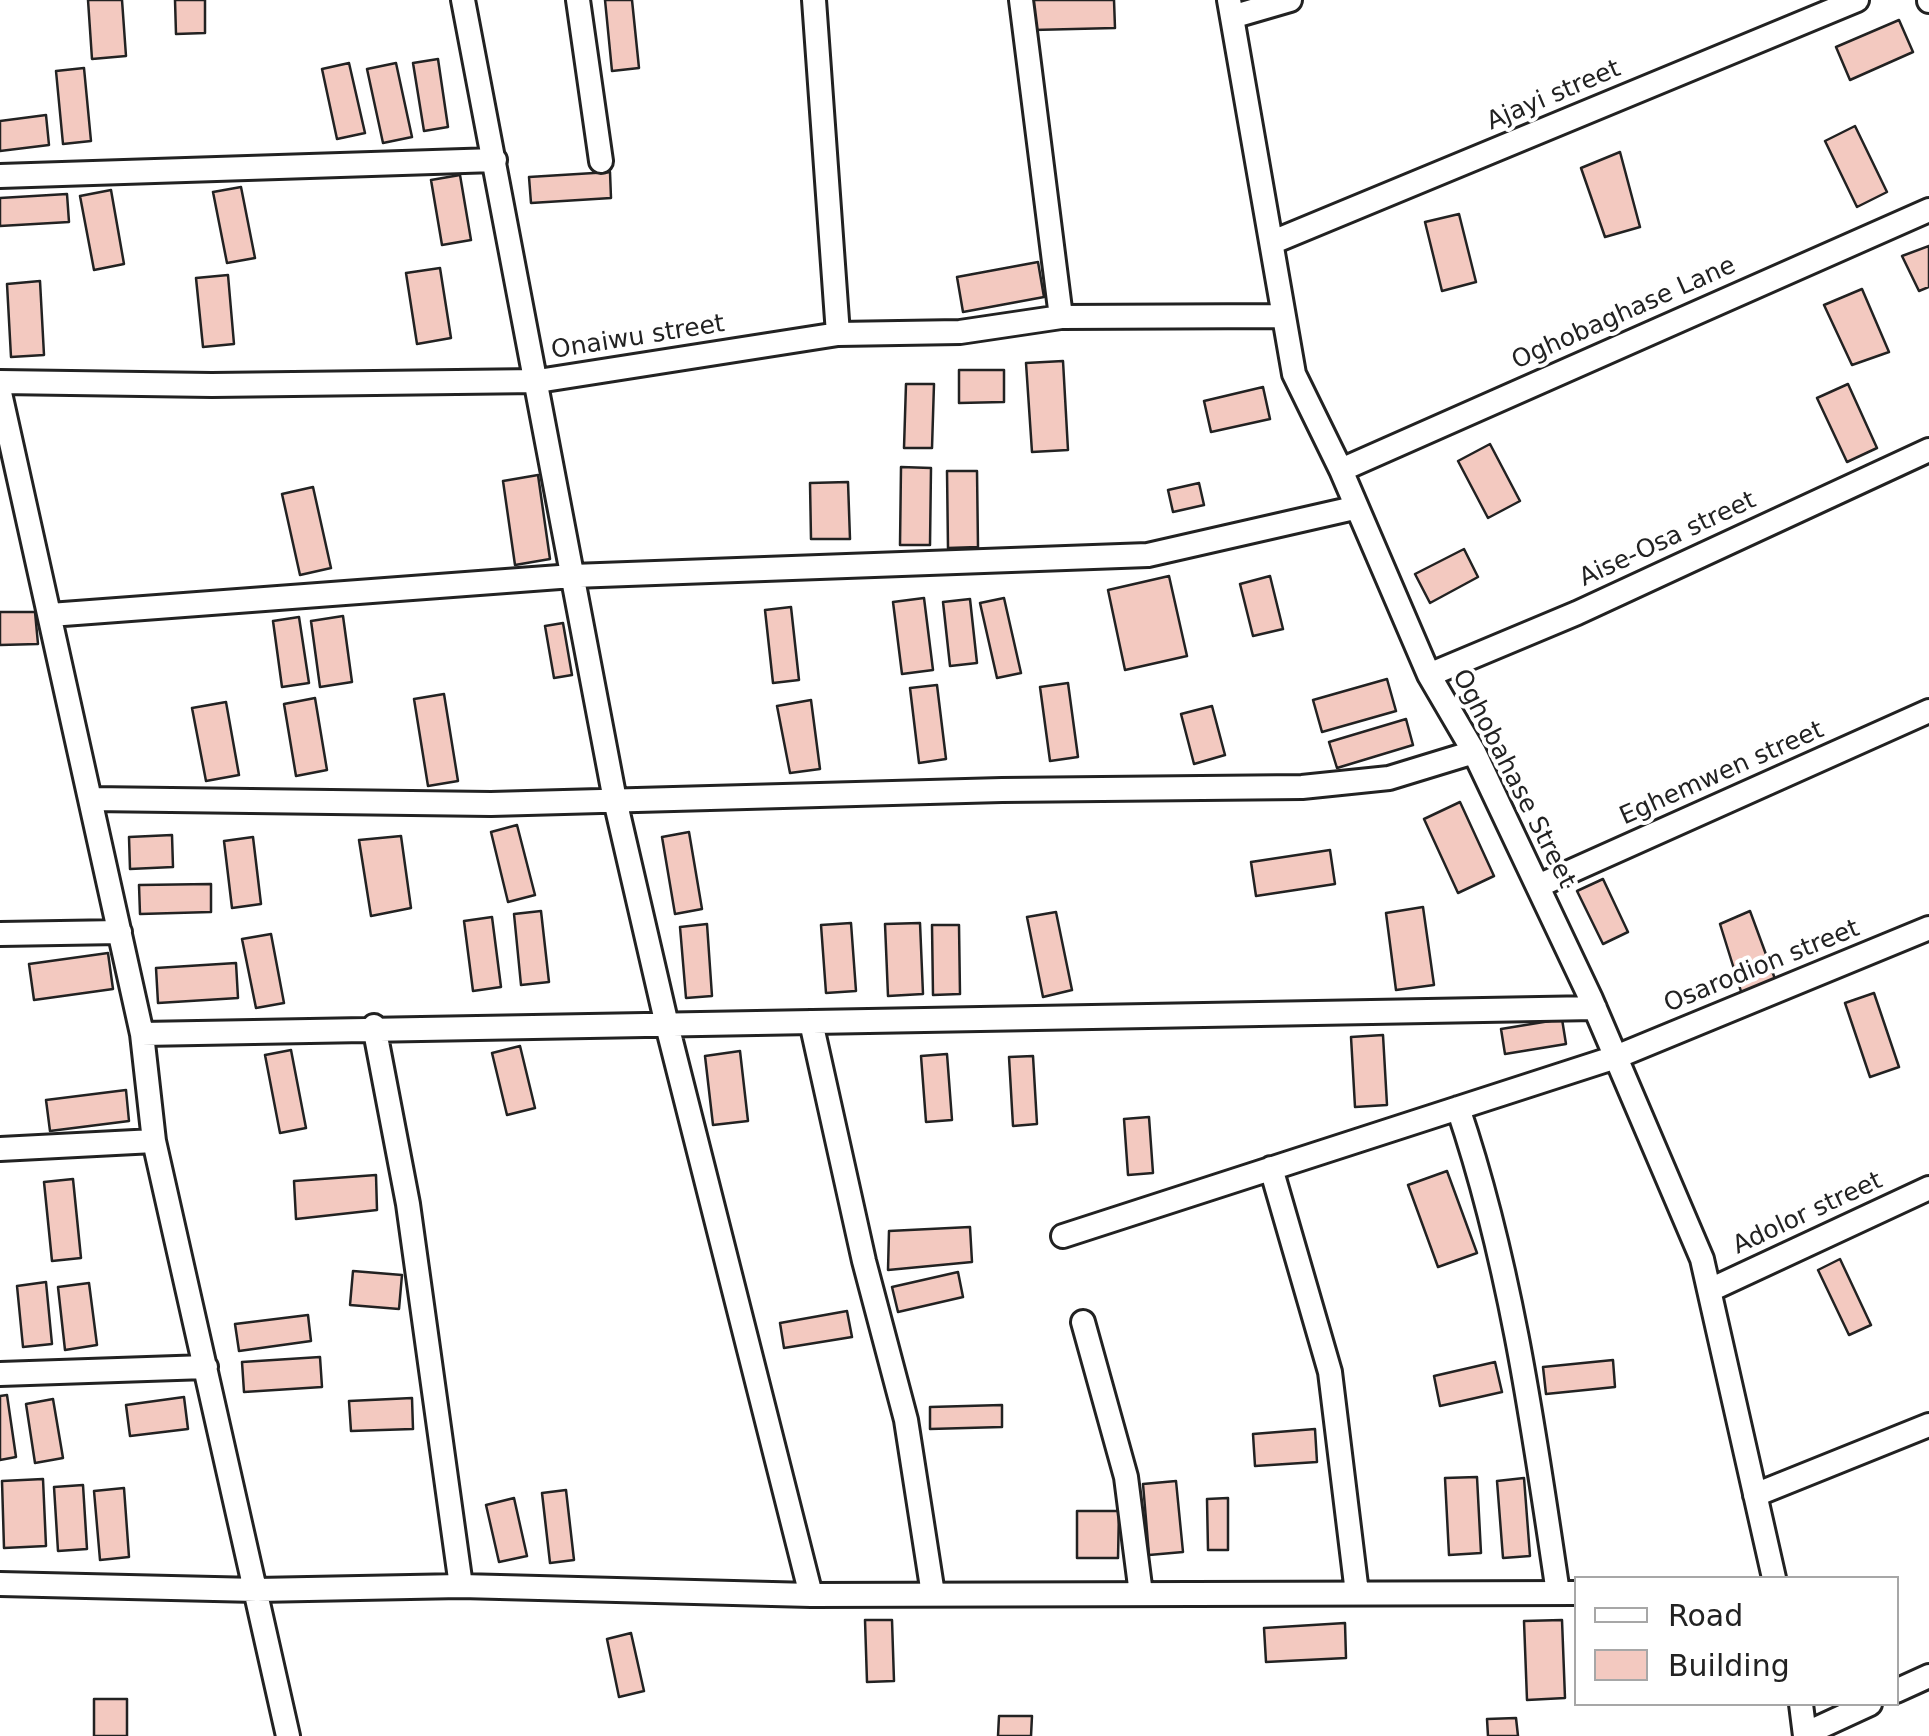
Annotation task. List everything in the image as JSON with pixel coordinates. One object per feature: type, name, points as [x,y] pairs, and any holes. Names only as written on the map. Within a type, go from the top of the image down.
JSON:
[{"type":"street","points":[[464,0],[615,800],[666,1025],[811,1594]]},
{"type":"street","points":[[578,0],[601,162]]},
{"type":"street","points":[[814,0],[838,334]]},
{"type":"street","points":[[1021,0],[1061,316]]},
{"type":"street","points":[[1232,8],[1290,0]]},
{"type":"street","name":"Ajayi street","points":[[1273,242],[1857,0]]},
{"type":"street","name":"Oghobahase Street","points":[[1232,8],[1294,374],[1341,470],[1354,508],[1429,675],[1474,752],[1595,1008],[1702,1259],[1774,1576]]},
{"type":"street","points":[[0,176],[495,160]]},
{"type":"street","name":"Oghobaghase Lane","points":[[1341,470],[1929,210]]},
{"type":"street","name":"Onaiwu street","points":[[0,382],[212,385],[538,381],[838,334],[960,332],[1061,316],[1283,316]]},
{"type":"street","points":[[0,392],[11,488],[50,615],[142,1034],[154,1141],[288,1736]]},
{"type":"street","name":"Aise-Osa street","points":[[1429,675],[1577,612],[1929,450]]},
{"type":"street","points":[[50,615],[572,576],[1148,556],[1354,508]]},
{"type":"street","name":"Eghemwen street","points":[[1538,886],[1929,711]]},
{"type":"street","points":[[90,800],[472,804],[1302,788],[1389,778],[1474,752]]},
{"type":"street","name":"Osarodion street","points":[[1063,1236],[1616,1057],[1929,928]]},
{"type":"street","points":[[0,934],[120,932]]},
{"type":"street","points":[[142,1034],[374,1026],[666,1025],[1595,1008]]},
{"type":"street","points":[[811,1022],[864,1262],[906,1420],[933,1594]]},
{"type":"street","points":[[374,1026],[408,1204],[461,1586]]},
{"type":"street","points":[[0,1584],[258,1590],[461,1586],[811,1594],[1567,1593],[1480,1171],[1458,1108]]},
{"type":"street","points":[[0,1149],[154,1141]]},
{"type":"street","points":[[1271,1168],[1330,1372],[1358,1594]]},
{"type":"street","name":"Adolor street","points":[[1710,1290],[1929,1188]]},
{"type":"street","points":[[1083,1322],[1126,1477],[1140,1594]]},
{"type":"street","points":[[0,1374],[206,1366]]},
{"type":"street","points":[[1755,1495],[1929,1425]]},
{"type":"street","points":[[1899,1690],[1929,1676]]},
{"type":"street","points":[[1801,1706],[1805,1735],[1866,1706]]},
{"type":"building","points":[[88,0],[122,0],[126,56],[92,59]]},
{"type":"building","points":[[175,0],[205,0],[205,33],[176,34]]},
{"type":"building","points":[[605,0],[632,0],[639,68],[612,71]]},
{"type":"building","points":[[1033,0],[1114,0],[1115,28],[1033,30]]},
{"type":"building","points":[[1899,20],[1913,52],[1850,80],[1836,47]]},
{"type":"building","points":[[438,59],[448,127],[424,131],[413,63]]},
{"type":"building","points":[[349,63],[365,133],[337,139],[322,69]]},
{"type":"building","points":[[396,63],[412,137],[383,143],[367,69]]},
{"type":"building","points":[[84,68],[91,141],[63,144],[56,71]]},
{"type":"building","points":[[46,115],[49,145],[0,151],[0,121]]},
{"type":"building","points":[[1855,126],[1887,192],[1857,207],[1825,141]]},
{"type":"building","points":[[1620,152],[1640,227],[1605,237],[1581,168]]},
{"type":"building","points":[[610,172],[611,198],[531,203],[529,177]]},
{"type":"building","points":[[460,175],[471,240],[442,245],[431,180]]},
{"type":"building","points":[[241,187],[255,258],[227,263],[213,192]]},
{"type":"building","points":[[111,190],[124,264],[94,270],[80,196]]},
{"type":"building","points":[[67,194],[69,222],[0,226],[0,198]]},
{"type":"building","points":[[1459,214],[1476,282],[1442,291],[1425,222]]},
{"type":"building","points":[[1929,246],[1929,287],[1919,291],[1902,256]]},
{"type":"building","points":[[1038,262],[1044,297],[963,312],[957,277]]},
{"type":"building","points":[[440,268],[451,338],[417,344],[406,273]]},
{"type":"building","points":[[228,275],[234,344],[203,347],[196,278]]},
{"type":"building","points":[[40,281],[44,355],[11,357],[7,284]]},
{"type":"building","points":[[1862,289],[1889,352],[1852,365],[1824,305]]},
{"type":"building","points":[[1063,361],[1068,450],[1032,452],[1026,363]]},
{"type":"building","points":[[959,370],[1004,370],[1004,402],[959,403]]},
{"type":"building","points":[[906,384],[934,384],[932,448],[904,448]]},
{"type":"building","points":[[1848,384],[1877,448],[1847,462],[1817,398]]},
{"type":"building","points":[[1263,387],[1270,419],[1211,432],[1204,401]]},
{"type":"building","points":[[1490,444],[1520,501],[1488,518],[1458,461]]},
{"type":"building","points":[[901,467],[931,468],[930,545],[900,545]]},
{"type":"building","points":[[947,471],[977,471],[978,547],[948,548]]},
{"type":"building","points":[[538,475],[550,559],[515,565],[503,481]]},
{"type":"building","points":[[848,482],[850,539],[811,539],[810,483]]},
{"type":"building","points":[[1199,483],[1204,505],[1173,512],[1168,490]]},
{"type":"building","points":[[313,487],[331,568],[300,575],[282,494]]},
{"type":"building","points":[[1464,549],[1478,577],[1430,603],[1415,574]]},
{"type":"building","points":[[1169,576],[1187,656],[1125,670],[1108,590]]},
{"type":"building","points":[[1270,576],[1283,629],[1253,636],[1240,584]]},
{"type":"building","points":[[924,598],[933,670],[902,674],[893,602]]},
{"type":"building","points":[[1004,598],[1021,673],[997,678],[980,603]]},
{"type":"building","points":[[970,599],[977,663],[950,666],[943,602]]},
{"type":"building","points":[[791,607],[799,680],[773,683],[765,610]]},
{"type":"building","points":[[0,612],[35,612],[38,644],[0,645]]},
{"type":"building","points":[[343,616],[352,682],[320,687],[311,621]]},
{"type":"building","points":[[299,617],[309,683],[282,687],[273,621]]},
{"type":"building","points":[[563,623],[572,675],[554,678],[545,626]]},
{"type":"building","points":[[1387,679],[1396,711],[1322,732],[1313,700]]},
{"type":"building","points":[[1068,683],[1078,757],[1050,761],[1040,687]]},
{"type":"building","points":[[937,685],[946,759],[919,763],[910,688]]},
{"type":"building","points":[[444,694],[458,781],[428,786],[414,699]]},
{"type":"building","points":[[315,698],[327,770],[296,776],[284,704]]},
{"type":"building","points":[[811,700],[820,769],[790,773],[777,706]]},
{"type":"building","points":[[226,702],[239,775],[206,781],[192,708]]},
{"type":"building","points":[[1212,706],[1225,755],[1194,764],[1181,714]]},
{"type":"building","points":[[1406,719],[1413,745],[1337,768],[1329,742]]},
{"type":"building","points":[[1460,802],[1494,876],[1458,893],[1424,819]]},
{"type":"building","points":[[517,825],[535,895],[508,902],[491,832]]},
{"type":"building","points":[[689,832],[702,909],[675,914],[662,837]]},
{"type":"building","points":[[172,835],[173,867],[130,869],[129,837]]},
{"type":"building","points":[[401,836],[411,908],[371,916],[359,840]]},
{"type":"building","points":[[253,837],[261,904],[232,908],[224,841]]},
{"type":"building","points":[[1330,850],[1335,884],[1256,896],[1251,862]]},
{"type":"building","points":[[1603,879],[1628,932],[1603,944],[1577,891]]},
{"type":"building","points":[[211,884],[211,912],[140,914],[139,885]]},
{"type":"building","points":[[1423,907],[1434,985],[1396,990],[1386,913]]},
{"type":"building","points":[[541,911],[549,982],[521,985],[514,914]]},
{"type":"building","points":[[1750,911],[1778,987],[1744,1001],[1720,924]]},
{"type":"building","points":[[1056,912],[1072,990],[1043,997],[1027,917]]},
{"type":"building","points":[[492,917],[501,987],[473,991],[464,921]]},
{"type":"building","points":[[851,923],[856,991],[826,993],[821,925]]},
{"type":"building","points":[[920,923],[923,994],[888,996],[885,924]]},
{"type":"building","points":[[707,924],[712,996],[686,998],[680,927]]},
{"type":"building","points":[[932,925],[959,925],[960,994],[933,995]]},
{"type":"building","points":[[271,934],[284,1003],[256,1008],[242,939]]},
{"type":"building","points":[[108,953],[113,989],[34,1000],[29,964]]},
{"type":"building","points":[[236,963],[238,998],[158,1003],[156,968]]},
{"type":"building","points":[[1874,993],[1899,1067],[1870,1077],[1845,1003]]},
{"type":"building","points":[[1562,1019],[1566,1044],[1505,1054],[1501,1029]]},
{"type":"building","points":[[1383,1035],[1387,1105],[1355,1107],[1351,1037]]},
{"type":"building","points":[[520,1046],[535,1108],[507,1115],[492,1053]]},
{"type":"building","points":[[291,1050],[306,1128],[280,1133],[265,1055]]},
{"type":"building","points":[[740,1051],[748,1121],[713,1125],[705,1056]]},
{"type":"building","points":[[947,1054],[952,1120],[926,1122],[921,1056]]},
{"type":"building","points":[[1033,1056],[1037,1124],[1013,1126],[1009,1057]]},
{"type":"building","points":[[126,1090],[129,1121],[50,1131],[46,1100]]},
{"type":"building","points":[[1149,1117],[1153,1173],[1128,1175],[1124,1119]]},
{"type":"building","points":[[1447,1171],[1477,1253],[1438,1267],[1408,1185]]},
{"type":"building","points":[[376,1175],[377,1210],[296,1219],[294,1181]]},
{"type":"building","points":[[73,1179],[81,1258],[52,1261],[44,1182]]},
{"type":"building","points":[[970,1227],[972,1262],[888,1270],[889,1231]]},
{"type":"building","points":[[1840,1259],[1871,1325],[1849,1335],[1818,1270]]},
{"type":"building","points":[[353,1271],[402,1275],[399,1309],[350,1305]]},
{"type":"building","points":[[958,1272],[963,1297],[898,1312],[892,1287]]},
{"type":"building","points":[[46,1282],[52,1344],[23,1347],[17,1286]]},
{"type":"building","points":[[89,1283],[97,1345],[65,1350],[58,1287]]},
{"type":"building","points":[[847,1311],[852,1337],[784,1348],[780,1323]]},
{"type":"building","points":[[308,1315],[311,1341],[239,1351],[235,1324]]},
{"type":"building","points":[[320,1357],[322,1387],[244,1392],[242,1362]]},
{"type":"building","points":[[1613,1360],[1615,1387],[1546,1394],[1543,1367]]},
{"type":"building","points":[[1495,1362],[1502,1392],[1440,1406],[1434,1376]]},
{"type":"building","points":[[7,1395],[16,1457],[0,1460],[0,1396]]},
{"type":"building","points":[[184,1397],[188,1429],[130,1436],[126,1405]]},
{"type":"building","points":[[412,1398],[413,1429],[351,1431],[349,1401]]},
{"type":"building","points":[[53,1399],[63,1458],[35,1463],[26,1404]]},
{"type":"building","points":[[1002,1405],[1002,1427],[930,1429],[930,1407]]},
{"type":"building","points":[[1315,1429],[1317,1462],[1255,1466],[1253,1434]]},
{"type":"building","points":[[1477,1477],[1481,1553],[1449,1555],[1445,1478]]},
{"type":"building","points":[[1524,1478],[1530,1556],[1503,1558],[1497,1481]]},
{"type":"building","points":[[43,1479],[46,1546],[4,1548],[2,1481]]},
{"type":"building","points":[[1176,1481],[1183,1552],[1149,1555],[1143,1484]]},
{"type":"building","points":[[83,1485],[87,1549],[58,1551],[54,1487]]},
{"type":"building","points":[[124,1488],[129,1557],[100,1560],[94,1491]]},
{"type":"building","points":[[566,1490],[574,1560],[550,1563],[542,1493]]},
{"type":"building","points":[[514,1498],[527,1556],[499,1562],[486,1505]]},
{"type":"building","points":[[1228,1498],[1228,1550],[1208,1550],[1207,1499]]},
{"type":"building","points":[[1077,1511],[1119,1511],[1118,1558],[1077,1558]]},
{"type":"building","points":[[865,1620],[892,1620],[894,1681],[867,1682]]},
{"type":"building","points":[[1562,1620],[1565,1698],[1527,1700],[1524,1621]]},
{"type":"building","points":[[1345,1623],[1346,1658],[1266,1662],[1264,1628]]},
{"type":"building","points":[[631,1633],[644,1691],[619,1697],[607,1639]]},
{"type":"building","points":[[94,1699],[127,1699],[127,1736],[94,1736]]},
{"type":"building","points":[[999,1716],[1032,1716],[1031,1736],[998,1736]]},
{"type":"building","points":[[1516,1718],[1518,1736],[1488,1736],[1487,1719]]}]
